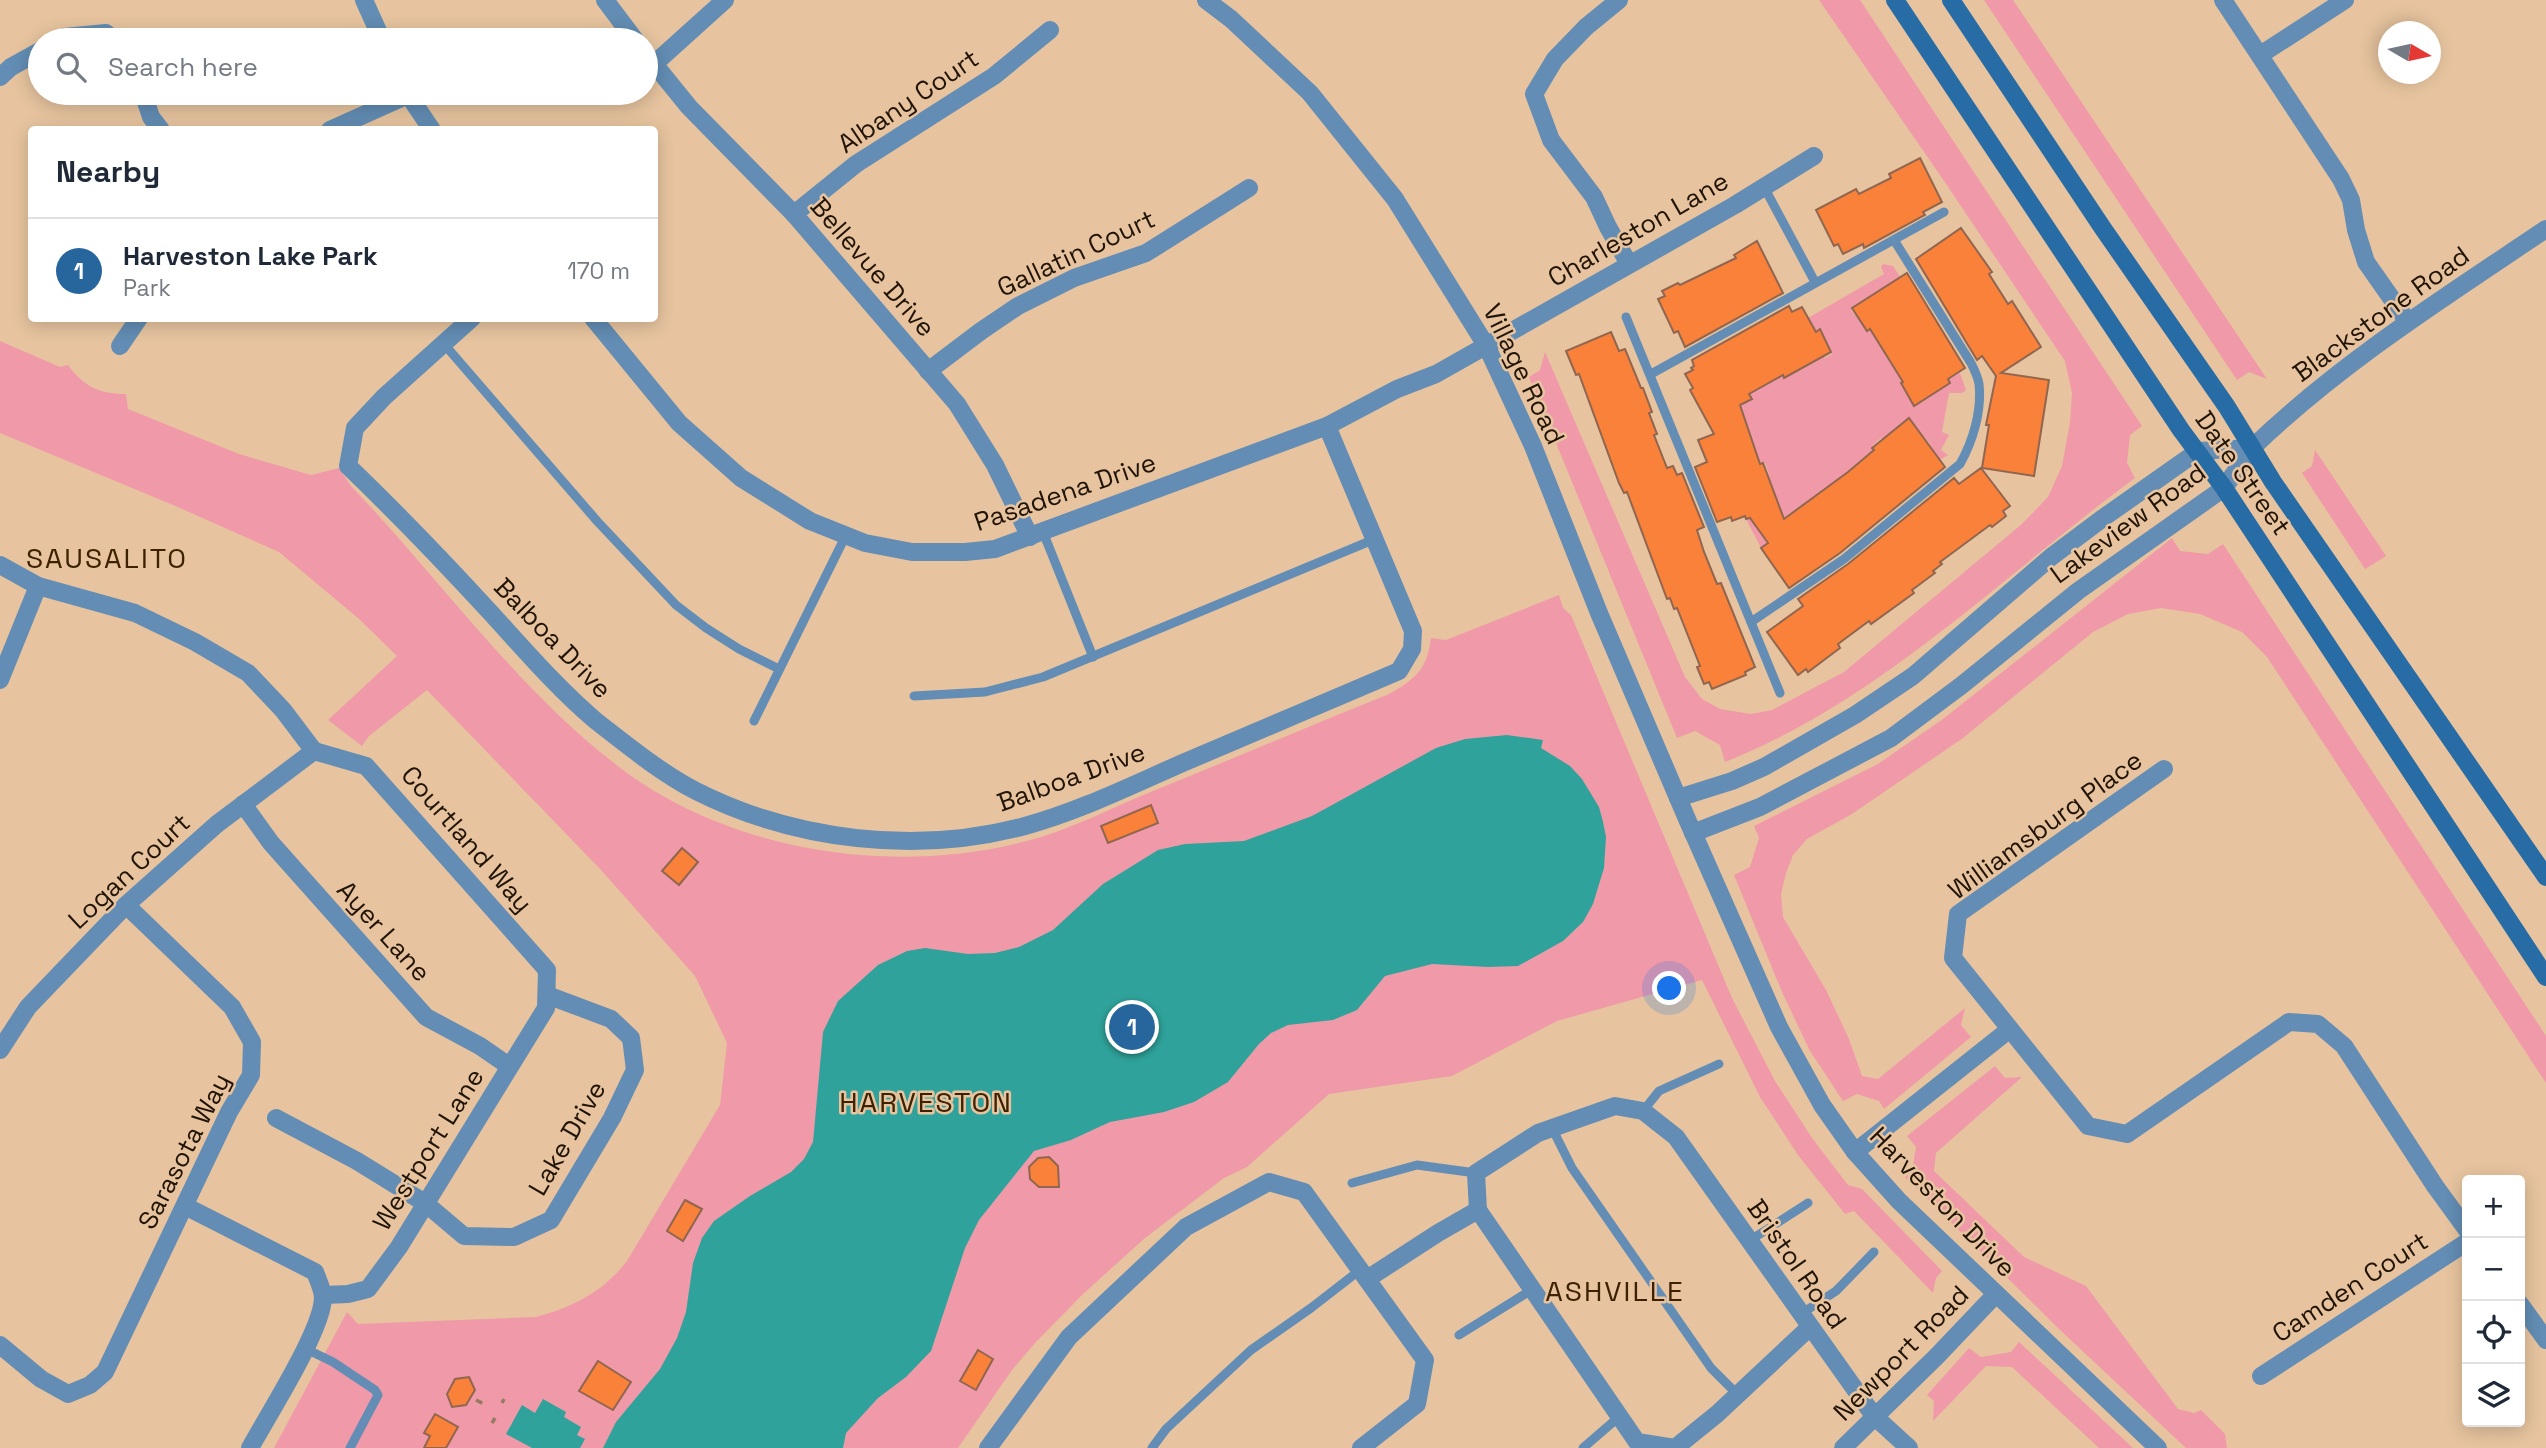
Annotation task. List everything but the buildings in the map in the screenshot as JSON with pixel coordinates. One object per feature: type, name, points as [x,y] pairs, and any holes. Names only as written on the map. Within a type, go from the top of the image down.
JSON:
[{"type":"main road","name":"Date Street","points":[[1895,0],[2181,430],[2224,488],[2546,977]]},
{"type":"main road","name":"Date Street","points":[[1951,0],[2102,228],[2227,407],[2273,482],[2546,877]]},
{"type":"street","points":[[364,0],[377,28]]},
{"type":"street","points":[[606,0],[626,28]]},
{"type":"street","points":[[658,53],[725,0]]},
{"type":"street","name":"Village Road","points":[[1206,0],[1231,19],[1310,93],[1395,199],[1487,347],[1533,446],[1599,613],[1678,798]]},
{"type":"street","points":[[1619,0],[1586,26],[1555,59],[1534,94],[1551,140],[1594,197],[1629,264]]},
{"type":"street","points":[[2223,0],[2341,179],[2351,200],[2356,230],[2366,262],[2407,322]]},
{"type":"street","points":[[2260,55],[2345,0]]},
{"type":"street","name":"Albany Court","points":[[794,214],[856,164],[994,76],[1049,30]]},
{"type":"street","points":[[0,77],[28,58]]},
{"type":"street","name":"Bellevue Drive","points":[[658,69],[689,107],[794,214],[957,404],[1036,534]]},
{"type":"street","points":[[147,105],[158,126]]},
{"type":"street","points":[[339,126],[384,105]]},
{"type":"street","points":[[415,105],[429,126]]},
{"type":"street","name":"Charleston Lane","points":[[1487,347],[1814,156]]},
{"type":"street","name":"Gallatin Court","points":[[928,371],[1018,306],[1074,278],[1146,253],[1249,188]]},
{"type":"street","name":"Blackstone Road","points":[[2252,448],[2282,419],[2407,322],[2546,229]]},
{"type":"street","points":[[120,346],[136,322]]},
{"type":"street","name":"Balboa Drive","points":[[468,322],[384,397],[355,428],[348,466],[407,522],[535,662],[595,719],[693,790],[767,821],[810,831],[861,838],[922,841],[1024,826],[1097,800],[1399,671],[1412,649],[1413,631],[1327,426]]},
{"type":"street","name":"Pasadena Drive","points":[[596,322],[679,423],[741,478],[810,521],[865,543],[912,552],[995,549],[1327,426],[1397,389],[1436,374],[1487,347]]},
{"type":"street","name":"Lakeview Road","points":[[1678,798],[1732,781],[1765,767],[1854,715],[1913,676],[2051,557],[2198,451],[2252,448]]},
{"type":"street","name":"Lakeview Road","points":[[1693,833],[1760,807],[1891,738],[1962,685],[2078,591],[2224,488],[2252,448]]},
{"type":"street","points":[[0,565],[38,586],[135,613],[195,642],[248,673],[283,710],[314,751]]},
{"type":"street","points":[[0,680],[38,586]]},
{"type":"street","name":"Logan Court","points":[[0,1050],[28,1007],[126,905],[217,824],[314,751]]},
{"type":"street","name":"Courtland Way","points":[[314,751],[366,766],[383,783],[547,970],[547,995]]},
{"type":"street","name":"Williamsburg Place","points":[[2164,769],[1958,914],[1953,958],[2088,1126],[2127,1134],[2290,1023],[2318,1024],[2344,1046],[2462,1223]]},
{"type":"street","name":"Harveston Drive","points":[[1678,798],[1779,1027],[1822,1105],[1855,1152],[1899,1201],[2158,1448]]},
{"type":"street","name":"Ayer Lane","points":[[243,804],[271,843],[426,1017],[480,1046],[509,1066]]},
{"type":"street","name":"Sarasota Way","points":[[0,1345],[41,1379],[68,1394],[90,1385],[105,1373],[229,1112],[251,1075],[252,1042],[232,1007],[126,905]]},
{"type":"street","name":"Westport Lane","points":[[324,1295],[348,1294],[368,1289],[399,1247],[546,1009],[547,995]]},
{"type":"street","name":"Lake Drive","points":[[276,1118],[357,1161],[425,1203],[464,1236],[514,1237],[551,1220],[612,1118],[635,1070],[631,1038],[611,1019],[547,995]]},
{"type":"street","points":[[1855,1152],[2010,1029]]},
{"type":"street","points":[[1643,1111],[1615,1106],[1538,1133],[1476,1173],[1478,1210],[1637,1442],[1675,1448],[1738,1395],[1806,1321]]},
{"type":"street","name":"Bristol Road","points":[[1643,1111],[1676,1137],[1874,1416],[1909,1448]]},
{"type":"street","points":[[988,1448],[1069,1337],[1186,1227],[1269,1182],[1304,1192],[1425,1360],[1417,1404],[1361,1448]]},
{"type":"street","points":[[185,1206],[315,1272],[324,1295],[319,1316],[304,1348],[250,1448]]},
{"type":"street","points":[[1364,1275],[1478,1210]]},
{"type":"street","name":"Camden Court","points":[[2261,1376],[2462,1245]]},
{"type":"street","name":"Newport Road","points":[[1843,1448],[1996,1294]]},
{"type":"street","points":[[2525,1311],[2546,1340]]},
{"type":"lane","points":[[1764,187],[1815,282]]},
{"type":"lane","points":[[1651,374],[1944,212]]},
{"type":"lane","points":[[1751,622],[1844,559],[1960,464],[1970,445],[1978,409],[1979,382],[1971,363],[1894,240]]},
{"type":"lane","points":[[1626,317],[1780,693]]},
{"type":"lane","points":[[444,344],[597,522],[676,605],[717,635],[779,669]]},
{"type":"lane","points":[[1036,534],[1093,657]]},
{"type":"lane","points":[[754,721],[846,535]]},
{"type":"lane","points":[[914,696],[953,695],[1008,688],[1043,677],[1375,539]]},
{"type":"lane","points":[[1643,1111],[1659,1091],[1719,1064]]},
{"type":"lane","points":[[1552,1128],[1572,1168],[1711,1368],[1738,1395]]},
{"type":"lane","points":[[1352,1183],[1417,1165],[1476,1173]]},
{"type":"lane","points":[[1749,1241],[1808,1203]]},
{"type":"lane","points":[[1806,1321],[1874,1252]]},
{"type":"lane","points":[[1152,1448],[1166,1429],[1251,1350],[1364,1275]]},
{"type":"lane","points":[[1459,1335],[1533,1289]]},
{"type":"lane","points":[[304,1348],[333,1362],[375,1390],[378,1395],[350,1448]]},
{"type":"lane","points":[[1583,1448],[1620,1416]]},
{"type":"path","points":[[477,1400],[484,1404]]},
{"type":"shaded area","points":[[1819,0],[1860,0],[2142,426],[2130,435],[2127,463],[2135,478],[1939,634],[1888,671],[1782,736],[1725,762],[1720,745],[1695,731],[1677,738],[1529,377],[1540,370],[1545,352],[1685,677],[1702,699],[1720,709],[1751,714],[1772,710],[1844,672],[2022,524],[2048,497],[2062,466],[2070,422],[2072,393],[2065,361]]},
{"type":"shaded area","points":[[1984,0],[2013,0],[2267,379],[2249,372],[2237,380]]},
{"type":"shaded area","points":[[1883,264],[1893,266],[1901,278],[1851,310],[1870,329],[1905,380],[1901,384],[1910,399],[1950,383],[1948,379],[1960,373],[1966,390],[1962,393],[1949,393],[1942,432],[1949,435],[1941,450],[1948,455],[1935,463],[1929,447],[1931,445],[1908,418],[1884,441],[1881,438],[1872,446],[1875,450],[1848,471],[1851,476],[1803,510],[1800,507],[1761,548],[1746,519],[1779,507],[1765,476],[1769,474],[1765,463],[1760,464],[1749,432],[1740,424],[1713,434],[1706,420],[1739,400],[1741,404],[1752,399],[1749,394],[1783,375],[1785,378],[1796,372],[1795,368],[1802,364],[1804,368],[1820,359],[1819,355],[1822,353],[1825,358],[1832,354],[1821,330],[1816,332],[1808,318],[1884,274],[1881,267]]},
{"type":"shaded area","points":[[0,341],[60,367],[68,365],[80,379],[93,388],[108,393],[126,394],[128,409],[239,454],[311,475],[339,468],[351,486],[512,668],[546,703],[619,767],[665,797],[714,821],[767,839],[821,850],[877,856],[933,856],[988,849],[1041,837],[1389,694],[1419,672],[1427,658],[1431,638],[1446,640],[1559,595],[1563,608],[1571,615],[1732,998],[1775,1081],[1812,1138],[1848,1185],[1862,1189],[1942,1271],[1936,1278],[1933,1293],[1854,1211],[1845,1214],[1798,1155],[1760,1097],[1702,980],[1557,1021],[1452,1076],[1329,1094],[1247,1167],[1224,1178],[1145,1238],[1083,1294],[1012,1370],[958,1448],[274,1448],[347,1312],[358,1324],[536,1317],[575,1303],[608,1281],[627,1261],[720,1105],[727,1043],[695,976],[601,870],[427,690],[369,736],[362,746],[328,720],[397,656],[358,618],[279,552],[0,433]]},
{"type":"shaded area","points":[[2315,450],[2386,556],[2365,569],[2302,473],[2312,466]]},
{"type":"shaded area","points":[[2172,538],[2180,551],[2208,554],[2223,544],[2546,1036],[2546,1083],[2267,657],[2242,632],[2200,614],[2161,608],[2128,614],[2093,632],[1963,738],[1852,814],[1807,839],[1793,855],[1781,894],[1783,917],[1826,990],[1849,1039],[1862,1076],[1878,1079],[1965,1008],[1961,1025],[1971,1037],[1884,1109],[1879,1101],[1857,1094],[1843,1101],[1810,1051],[1782,992],[1734,875],[1750,867],[1759,838],[1754,826],[1878,764],[1943,719]]},
{"type":"shaded area","points":[[1995,1066],[2005,1078],[2022,1077],[1936,1153],[1934,1171],[2024,1257],[2086,1286],[2178,1409],[2194,1413],[2201,1410],[2225,1434],[2227,1448],[2186,1448],[2059,1329],[1905,1177],[1912,1172],[1916,1147],[1907,1136]]},
{"type":"shaded area","points":[[2019,1342],[2133,1448],[2099,1448],[2012,1367],[1986,1366],[1933,1421],[1934,1401],[1927,1395],[1969,1348],[1981,1357],[2011,1352]]},
{"type":"water","points":[[1507,735],[1543,740],[1541,748],[1570,766],[1582,779],[1599,807],[1606,837],[1604,868],[1593,904],[1583,922],[1563,941],[1518,966],[1432,964],[1385,976],[1357,1010],[1333,1020],[1288,1025],[1271,1033],[1228,1082],[1194,1102],[1164,1112],[1110,1122],[1071,1140],[1034,1151],[979,1220],[965,1248],[931,1351],[906,1377],[878,1398],[846,1433],[843,1448],[603,1448],[616,1422],[660,1369],[677,1338],[686,1312],[693,1263],[702,1238],[714,1221],[791,1172],[804,1159],[813,1142],[823,1032],[838,1001],[878,965],[907,951],[925,948],[968,954],[995,953],[1019,947],[1053,930],[1103,884],[1158,850],[1185,844],[1244,841],[1312,816],[1436,748],[1465,739]]},
{"type":"water","points":[[543,1399],[566,1412],[564,1417],[581,1427],[577,1435],[585,1439],[580,1448],[532,1448],[506,1434],[522,1405],[535,1413]]},
{"type":"place","name":"Harveston Lake Park","points":[[1132,1027]]},
{"type":"district","name":"SAUSALITO","points":[[107,558]]},
{"type":"district","name":"HARVESTON","points":[[926,1102]]},
{"type":"district","name":"ASHVILLE","points":[[1615,1291]]}]
